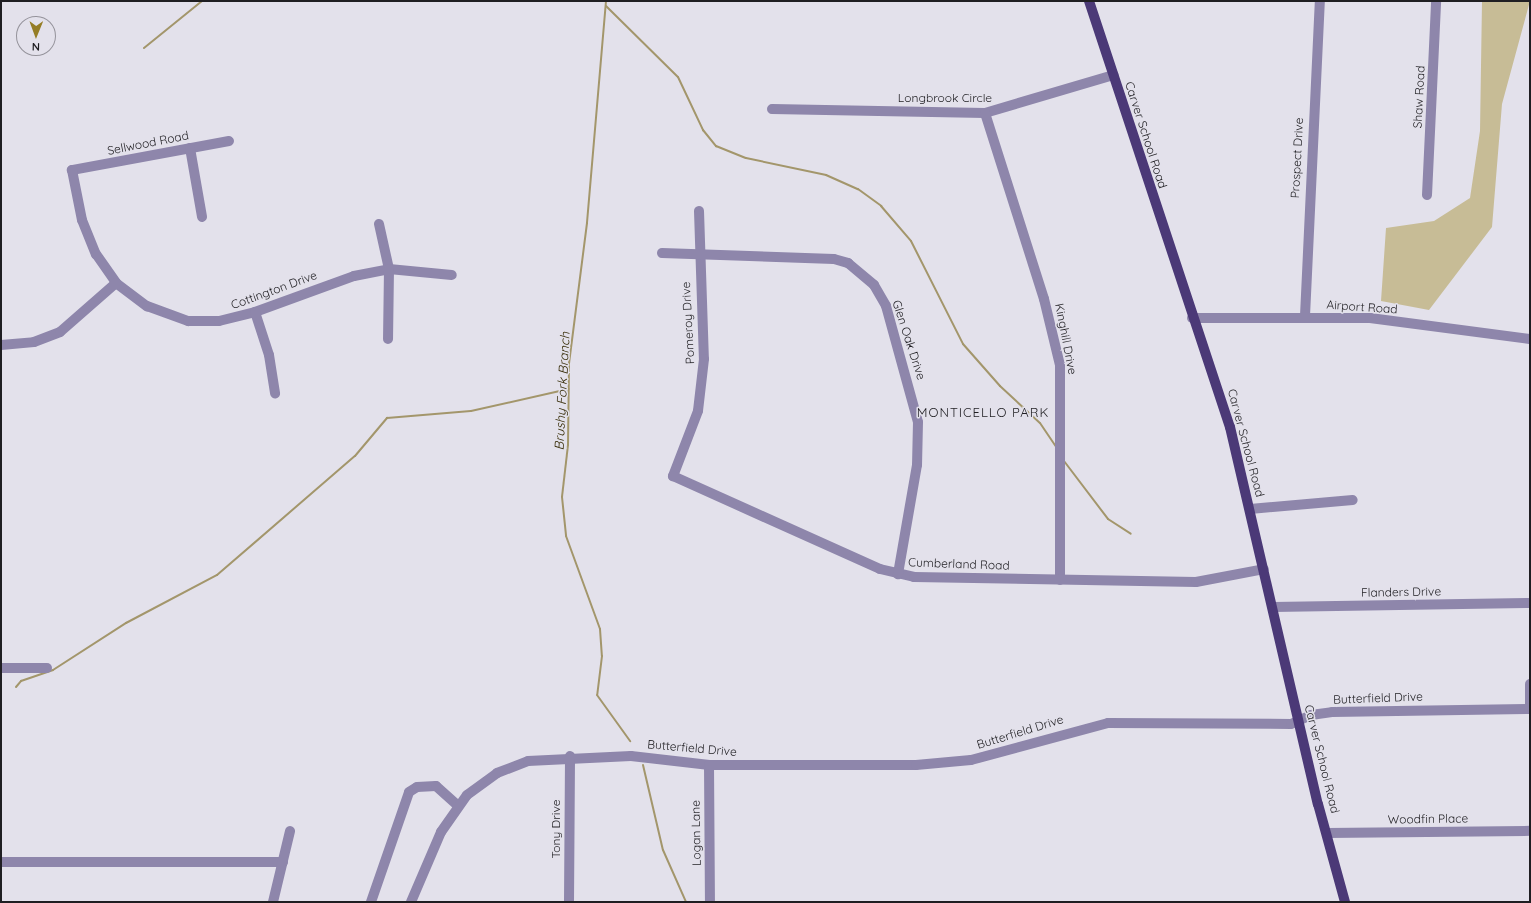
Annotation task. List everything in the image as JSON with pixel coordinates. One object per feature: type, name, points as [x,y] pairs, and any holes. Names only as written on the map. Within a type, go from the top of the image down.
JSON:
[{"type":"main road","name":"Carver School Road","points":[[1089,1],[1192,318],[1230,427],[1299,723],[1345,902]]},
{"type":"street","name":"Prospect Drive","points":[[1305,316],[1320,1]]},
{"type":"street","name":"Shaw Road","points":[[1427,194],[1436,1]]},
{"type":"street","name":"Longbrook Circle","points":[[772,109],[985,113],[1113,75]]},
{"type":"street","name":"Kinghill Drive","points":[[985,113],[1044,299],[1060,365],[1060,580]]},
{"type":"street","name":"Sellwood Road","points":[[72,170],[229,141]]},
{"type":"street","points":[[190,148],[202,217]]},
{"type":"street","name":"Cottington Drive","points":[[72,170],[82,220],[96,254],[116,283],[147,306],[188,321],[219,321],[255,312],[329,284],[389,269],[452,275]]},
{"type":"street","name":"Pomeroy Drive","points":[[673,476],[691,437],[702,387],[704,345],[698,254],[698,211]]},
{"type":"street","points":[[379,224],[389,269],[388,339]]},
{"type":"street","name":"Glen Oak Drive","points":[[662,253],[834,259],[862,274],[881,296],[918,422],[917,465],[898,574]]},
{"type":"street","points":[[1,345],[34,342],[60,332],[116,283]]},
{"type":"street","points":[[255,312],[269,355],[275,394]]},
{"type":"street","name":"Airport Road","points":[[1192,318],[1305,316],[1370,318],[1530,338]]},
{"type":"street","name":"Cumberland Road","points":[[673,476],[898,574],[945,578],[1196,582],[1264,569]]},
{"type":"street","points":[[1250,509],[1353,500]]},
{"type":"street","name":"Flanders Drive","points":[[1273,608],[1530,603]]},
{"type":"street","points":[[1,668],[47,668]]},
{"type":"street","points":[[1530,684],[1530,709]]},
{"type":"street","name":"Butterfield Drive","points":[[411,902],[441,832],[458,806],[480,784],[512,766],[570,756],[631,756],[708,765],[944,764],[998,754],[1072,730],[1108,723],[1299,723],[1311,715],[1332,712],[1530,709]]},
{"type":"street","name":"Tony Drive","points":[[569,902],[570,756]]},
{"type":"street","name":"Logan Lane","points":[[708,765],[710,902]]},
{"type":"street","points":[[371,902],[409,792],[424,786],[436,786],[458,806]]},
{"type":"street","points":[[273,902],[290,830]]},
{"type":"street","name":"Woodfin Place","points":[[1327,833],[1530,831]]},
{"type":"street","points":[[1,862],[283,862]]},
{"type":"shaded area","points":[[1482,1],[1530,1],[1502,104],[1492,227],[1429,310],[1381,301],[1386,228],[1434,221],[1470,198],[1480,131]]},
{"type":"waterway","points":[[144,48],[202,1]]},
{"type":"waterway","name":"Brushy Fork Branch","points":[[606,1],[587,223],[569,364],[568,445],[562,497],[566,536],[600,629],[602,656],[597,695],[630,741]]},
{"type":"waterway","points":[[606,6],[678,77],[703,130],[716,146],[746,158],[826,175],[858,189],[881,206],[911,241],[963,344],[1000,386],[1040,423],[1056,447]]},
{"type":"waterway","points":[[16,687],[21,681],[53,670],[126,623],[217,575],[355,456],[387,418],[471,411],[569,389]]},
{"type":"waterway","points":[[1064,461],[1108,519],[1131,534]]},
{"type":"waterway","name":"Brushy Fork Branch","points":[[643,765],[663,850],[686,902]]},
{"type":"district","name":"MONTICELLO PARK","points":[[983,412]]}]
